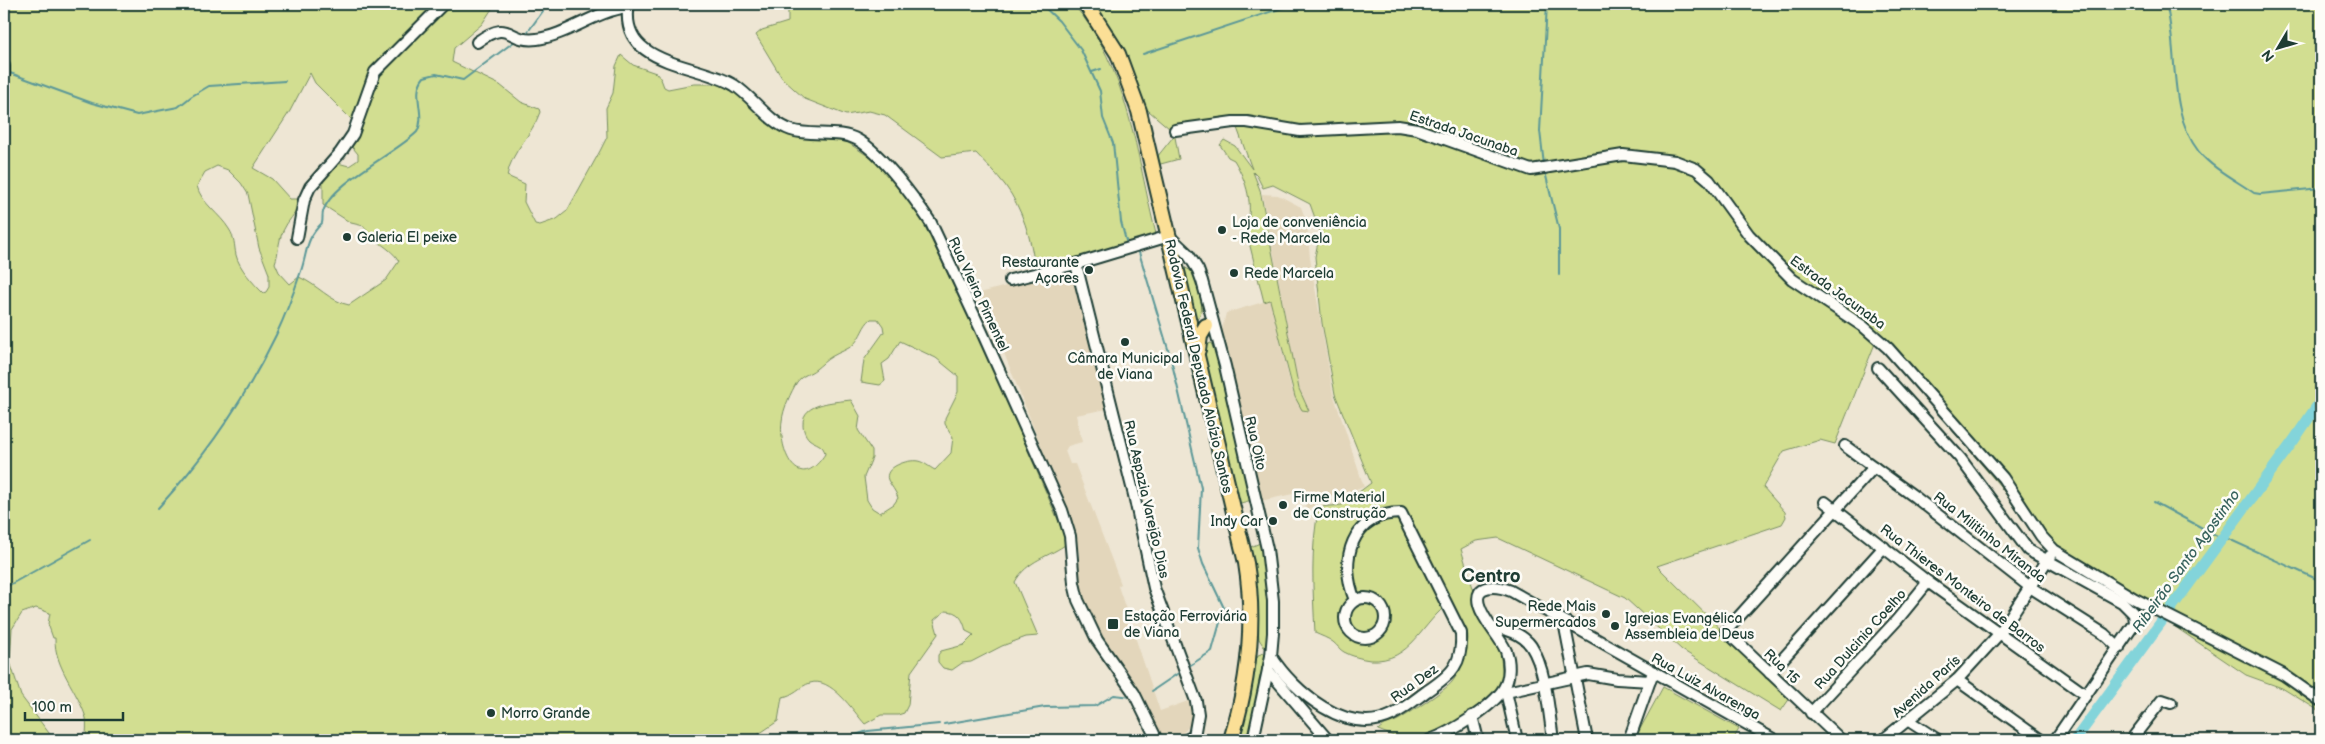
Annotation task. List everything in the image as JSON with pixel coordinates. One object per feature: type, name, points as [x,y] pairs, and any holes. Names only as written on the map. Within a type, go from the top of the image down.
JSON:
[{"type":"highway","name":"Rodovia Federal Deputado Aloízio Santos","points":[[1086,4],[1109,37],[1128,77],[1143,128],[1250,584],[1251,644],[1242,700],[1231,740]]},
{"type":"highway","points":[[1198,356],[1200,336],[1210,322]]},
{"type":"street","points":[[297,238],[304,200],[310,187],[340,153],[353,134],[375,72],[442,4]]},
{"type":"street","points":[[477,42],[491,32],[500,30],[524,38],[540,38],[608,10],[628,5]]},
{"type":"street","name":"Rua Vieira Pimentel","points":[[628,5],[627,20],[631,33],[636,41],[651,54],[732,84],[766,114],[791,130],[856,139],[879,158],[931,222],[1062,510],[1070,536],[1074,583],[1078,600],[1097,640],[1134,693],[1157,740]]},
{"type":"street","points":[[4,66],[4,74]]},
{"type":"street","name":"Estrada Jacunaba","points":[[1175,130],[1233,122],[1247,122],[1300,132],[1398,126],[1417,129],[1531,170],[1624,155],[1675,161],[1696,169],[1709,180],[1749,235],[1792,279],[1864,327],[1888,348],[2003,478],[2041,536],[2054,550],[2082,569],[2284,675],[2321,701]]},
{"type":"street","points":[[1010,280],[1076,264],[1169,236]]},
{"type":"street","name":"Rua Oito","points":[[1169,236],[1188,254],[1198,270],[1267,550],[1273,601],[1271,656],[1253,740]]},
{"type":"street","name":"Rua Aspazia Varejão Dias","points":[[1076,264],[1134,495],[1154,588],[1196,702],[1198,714],[1193,739]]},
{"type":"street","points":[[1190,325],[1198,328],[1210,322]]},
{"type":"street","points":[[1878,368],[1960,458],[2028,550],[2122,602],[2132,610],[2135,623],[2055,740]]},
{"type":"street","name":"Rua Militinho Miranda","points":[[1845,446],[2030,587],[2104,634],[2119,648]]},
{"type":"street","points":[[1835,509],[1874,467]]},
{"type":"street","name":"Rua Thieres Monteiro de Barros","points":[[1825,502],[1998,634],[2086,695]]},
{"type":"street","name":"Rua 15","points":[[1835,509],[1726,631],[1841,740]]},
{"type":"street","name":"Rua Dez","points":[[1271,656],[1282,673],[1312,700],[1341,716],[1359,721],[1369,721],[1392,715],[1439,683],[1455,668],[1462,646],[1461,633],[1401,513],[1379,516],[1359,530],[1352,541],[1348,572],[1349,586],[1355,600]]},
{"type":"street","points":[[1770,673],[1884,547]]},
{"type":"street","name":"Avenida París","points":[[1882,740],[1909,721],[1957,680],[1998,634],[2054,550]]},
{"type":"street","name":"Rua Dulcinio Coelho","points":[[1811,713],[1892,626],[1928,582]]},
{"type":"street","name":"Rua Luiz Alvarenga","points":[[1505,691],[1509,664],[1506,652],[1483,614],[1479,599],[1484,590],[1494,585],[1511,591],[1651,676],[1775,740]]},
{"type":"street","points":[[1564,622],[1587,740]]},
{"type":"street","points":[[1493,628],[1509,630],[1527,641],[1533,650],[1543,683],[1554,740]]},
{"type":"street","points":[[1268,670],[1328,740]]},
{"type":"street","points":[[1430,740],[1444,737],[1505,691],[1596,674],[1617,679],[1651,676],[1629,740]]},
{"type":"street","points":[[1957,680],[2041,740]]},
{"type":"street","points":[[1505,691],[1517,740]]},
{"type":"street","points":[[1495,698],[1501,700],[1511,710]]},
{"type":"street","points":[[2131,740],[2162,700],[2171,703]]},
{"type":"street","points":[[1472,716],[1478,740]]},
{"type":"street","points":[[1909,721],[1938,740]]},
{"type":"shaded area","points":[[1262,194],[1278,195],[1301,207],[1307,224],[1310,258],[1333,393],[1364,487],[1306,509],[1302,492],[1260,501],[1221,334],[1226,313],[1270,300],[1292,390],[1308,411],[1299,389]]},
{"type":"shaded area","points":[[1073,268],[1107,409],[1076,415],[1082,442],[1068,446],[1065,451],[1070,464],[1075,464],[1121,584],[1118,586],[1160,711],[1191,700],[1193,722],[1183,733],[1165,739],[1099,637],[1084,602],[1078,580],[1079,554],[1074,529],[980,293]]},
{"type":"green space","points":[[4,4],[495,4],[482,24],[454,48],[452,62],[500,85],[521,102],[539,109],[540,112],[536,121],[517,151],[507,176],[525,184],[524,202],[535,224],[540,225],[557,219],[567,211],[607,137],[606,108],[613,93],[616,66],[621,55],[633,65],[656,73],[664,87],[668,89],[694,84],[727,84],[792,134],[847,142],[880,164],[917,210],[984,349],[1068,543],[1032,564],[1015,582],[1038,636],[1026,637],[1002,646],[971,662],[962,663],[952,670],[943,668],[938,662],[938,655],[941,651],[964,645],[974,635],[966,631],[960,616],[954,612],[945,611],[934,620],[938,634],[911,672],[908,705],[904,713],[881,715],[865,724],[841,696],[833,689],[818,682],[806,684],[790,695],[782,697],[778,721],[750,740],[83,740],[86,738],[86,718],[58,659],[55,638],[53,638],[48,624],[50,613],[36,608],[22,613],[12,629],[10,662],[21,696],[52,737],[58,740],[4,740]],"holes":[[[310,73],[315,83],[356,124],[349,143],[358,154],[358,160],[349,166],[334,162],[323,177],[323,205],[351,223],[364,226],[399,261],[386,280],[349,305],[335,300],[299,277],[290,284],[279,272],[275,263],[281,235],[300,204],[298,199],[290,199],[272,179],[253,168],[290,111]],[[217,166],[228,170],[241,183],[248,194],[259,248],[269,274],[269,287],[266,292],[263,293],[243,270],[236,255],[231,232],[202,198],[197,186],[205,172]],[[871,319],[878,319],[883,326],[884,332],[864,360],[861,382],[880,385],[885,381],[882,364],[889,359],[900,341],[936,358],[958,376],[958,392],[945,418],[945,424],[953,437],[951,453],[935,470],[922,462],[914,461],[897,465],[889,471],[887,475],[888,480],[898,498],[894,504],[880,513],[872,508],[867,500],[864,477],[872,458],[872,451],[858,430],[860,416],[851,400],[821,404],[808,411],[804,417],[803,426],[806,436],[821,446],[825,454],[815,466],[806,471],[798,470],[792,464],[783,444],[782,432],[784,411],[797,382],[829,358],[852,346]]]},
{"type":"green space","points":[[788,4],[1073,4],[1092,29],[1107,56],[1119,84],[1136,143],[1156,234],[1073,261],[1035,269],[1029,236],[1011,194],[1002,181],[976,153],[942,157],[885,115],[869,111],[846,115],[805,99],[782,78],[756,35],[762,30],[788,22]]},
{"type":"green space","points":[[1092,4],[1107,4],[1107,6],[1114,4],[2321,4],[2321,712],[2282,688],[2246,675],[2168,622],[2080,574],[2042,547],[2000,486],[1876,341],[1835,444],[1820,440],[1784,451],[1763,487],[1785,512],[1786,517],[1782,524],[1657,566],[1790,698],[1781,711],[1682,650],[1625,598],[1498,538],[1476,541],[1461,549],[1481,614],[1500,647],[1503,682],[1487,698],[1452,725],[1429,737],[1420,740],[1409,740],[1378,730],[1418,708],[1452,682],[1462,663],[1464,653],[1463,631],[1451,602],[1441,610],[1406,648],[1396,655],[1384,659],[1370,660],[1350,655],[1331,641],[1315,633],[1313,554],[1319,507],[1342,505],[1371,483],[1335,394],[1322,323],[1315,257],[1320,232],[1310,204],[1273,185],[1263,188],[1253,172],[1260,190],[1299,389],[1309,411],[1302,410],[1295,397],[1270,300],[1264,302],[1246,230],[1249,203],[1246,185],[1234,160],[1228,157],[1220,145],[1224,140],[1235,146],[1252,169],[1236,125],[1176,134],[1143,106]]},
{"type":"green space","points":[[1175,137],[1179,159],[1157,165],[1157,157]]},
{"type":"green space","points":[[1181,266],[1194,272],[1202,299],[1199,317],[1194,323]]},
{"type":"green space","points":[[1211,343],[1226,378],[1252,500],[1237,504],[1202,346]]},
{"type":"green space","points":[[1260,543],[1268,585],[1269,649],[1264,647],[1259,639],[1256,606],[1246,549]]},
{"type":"green space","points":[[1264,653],[1267,656],[1252,740],[1237,740],[1256,659],[1258,655]]},
{"type":"green space","points":[[1663,687],[1739,729],[1733,740],[1634,740]]},
{"type":"waterway","points":[[527,33],[548,4]]},
{"type":"waterway","points":[[1041,4],[1059,21],[1081,50],[1100,91],[1103,118],[1113,143],[1121,222],[1126,241],[1130,244]]},
{"type":"waterway","points":[[1143,54],[1294,4]]},
{"type":"waterway","points":[[1544,165],[1540,131],[1547,4]]},
{"type":"waterway","points":[[2166,4],[2170,22],[2175,80],[2182,118],[2189,136],[2199,152],[2218,169],[2254,193],[2321,188]]},
{"type":"waterway","points":[[158,508],[208,447],[252,381],[276,335],[301,271],[310,240],[322,223],[323,212],[328,201],[350,180],[417,132],[420,125],[418,90],[424,77],[436,74],[463,80],[515,41]]},
{"type":"waterway","points":[[1092,72],[1101,69]]},
{"type":"waterway","points":[[10,73],[92,103],[137,115],[178,107],[209,86],[285,81]]},
{"type":"waterway","points":[[1545,172],[1559,229],[1559,275]]},
{"type":"waterway","points":[[1138,249],[1171,359],[1201,488],[1198,548],[1203,564],[1224,608],[1212,651],[1189,666]]},
{"type":"waterway","name":"Ribeirão Santo Agostinho","points":[[2075,740],[2294,440],[2321,400]]},
{"type":"waterway","points":[[2154,502],[2221,538]]},
{"type":"waterway","points":[[2222,536],[2321,581]]},
{"type":"waterway","points":[[4,588],[90,540]]},
{"type":"waterway","points":[[1152,691],[1180,672]]},
{"type":"waterway","points":[[944,724],[1045,707],[1095,706],[1114,695],[1132,697]]},
{"type":"waterway","points":[[839,740],[868,731],[939,724]]},
{"type":"place","name":"Loja de conveniência - Rede Marcela","points":[[1222,230]]},
{"type":"place","name":"Galeria El peixe","points":[[347,237]]},
{"type":"place","name":"Restaurante Açores","points":[[1089,270]]},
{"type":"place","name":"Rede Marcela","points":[[1234,273]]},
{"type":"place","name":"Câmara Municipal de Viana","points":[[1125,342]]},
{"type":"place","name":"Firme Material de Construção","points":[[1283,505]]},
{"type":"place","name":"Indy Car","points":[[1273,521]]},
{"type":"place","name":"Rede Mais Supermercados","points":[[1606,614]]},
{"type":"place","name":"Estação Ferroviária de Viana","points":[[1113,624]]},
{"type":"place","name":"Igrejas Evangélica Assembleia de Deus","points":[[1615,626]]},
{"type":"place","name":"Morro Grande","points":[[491,713]]},
{"type":"district","name":"Centro","points":[[1491,575]]}]
